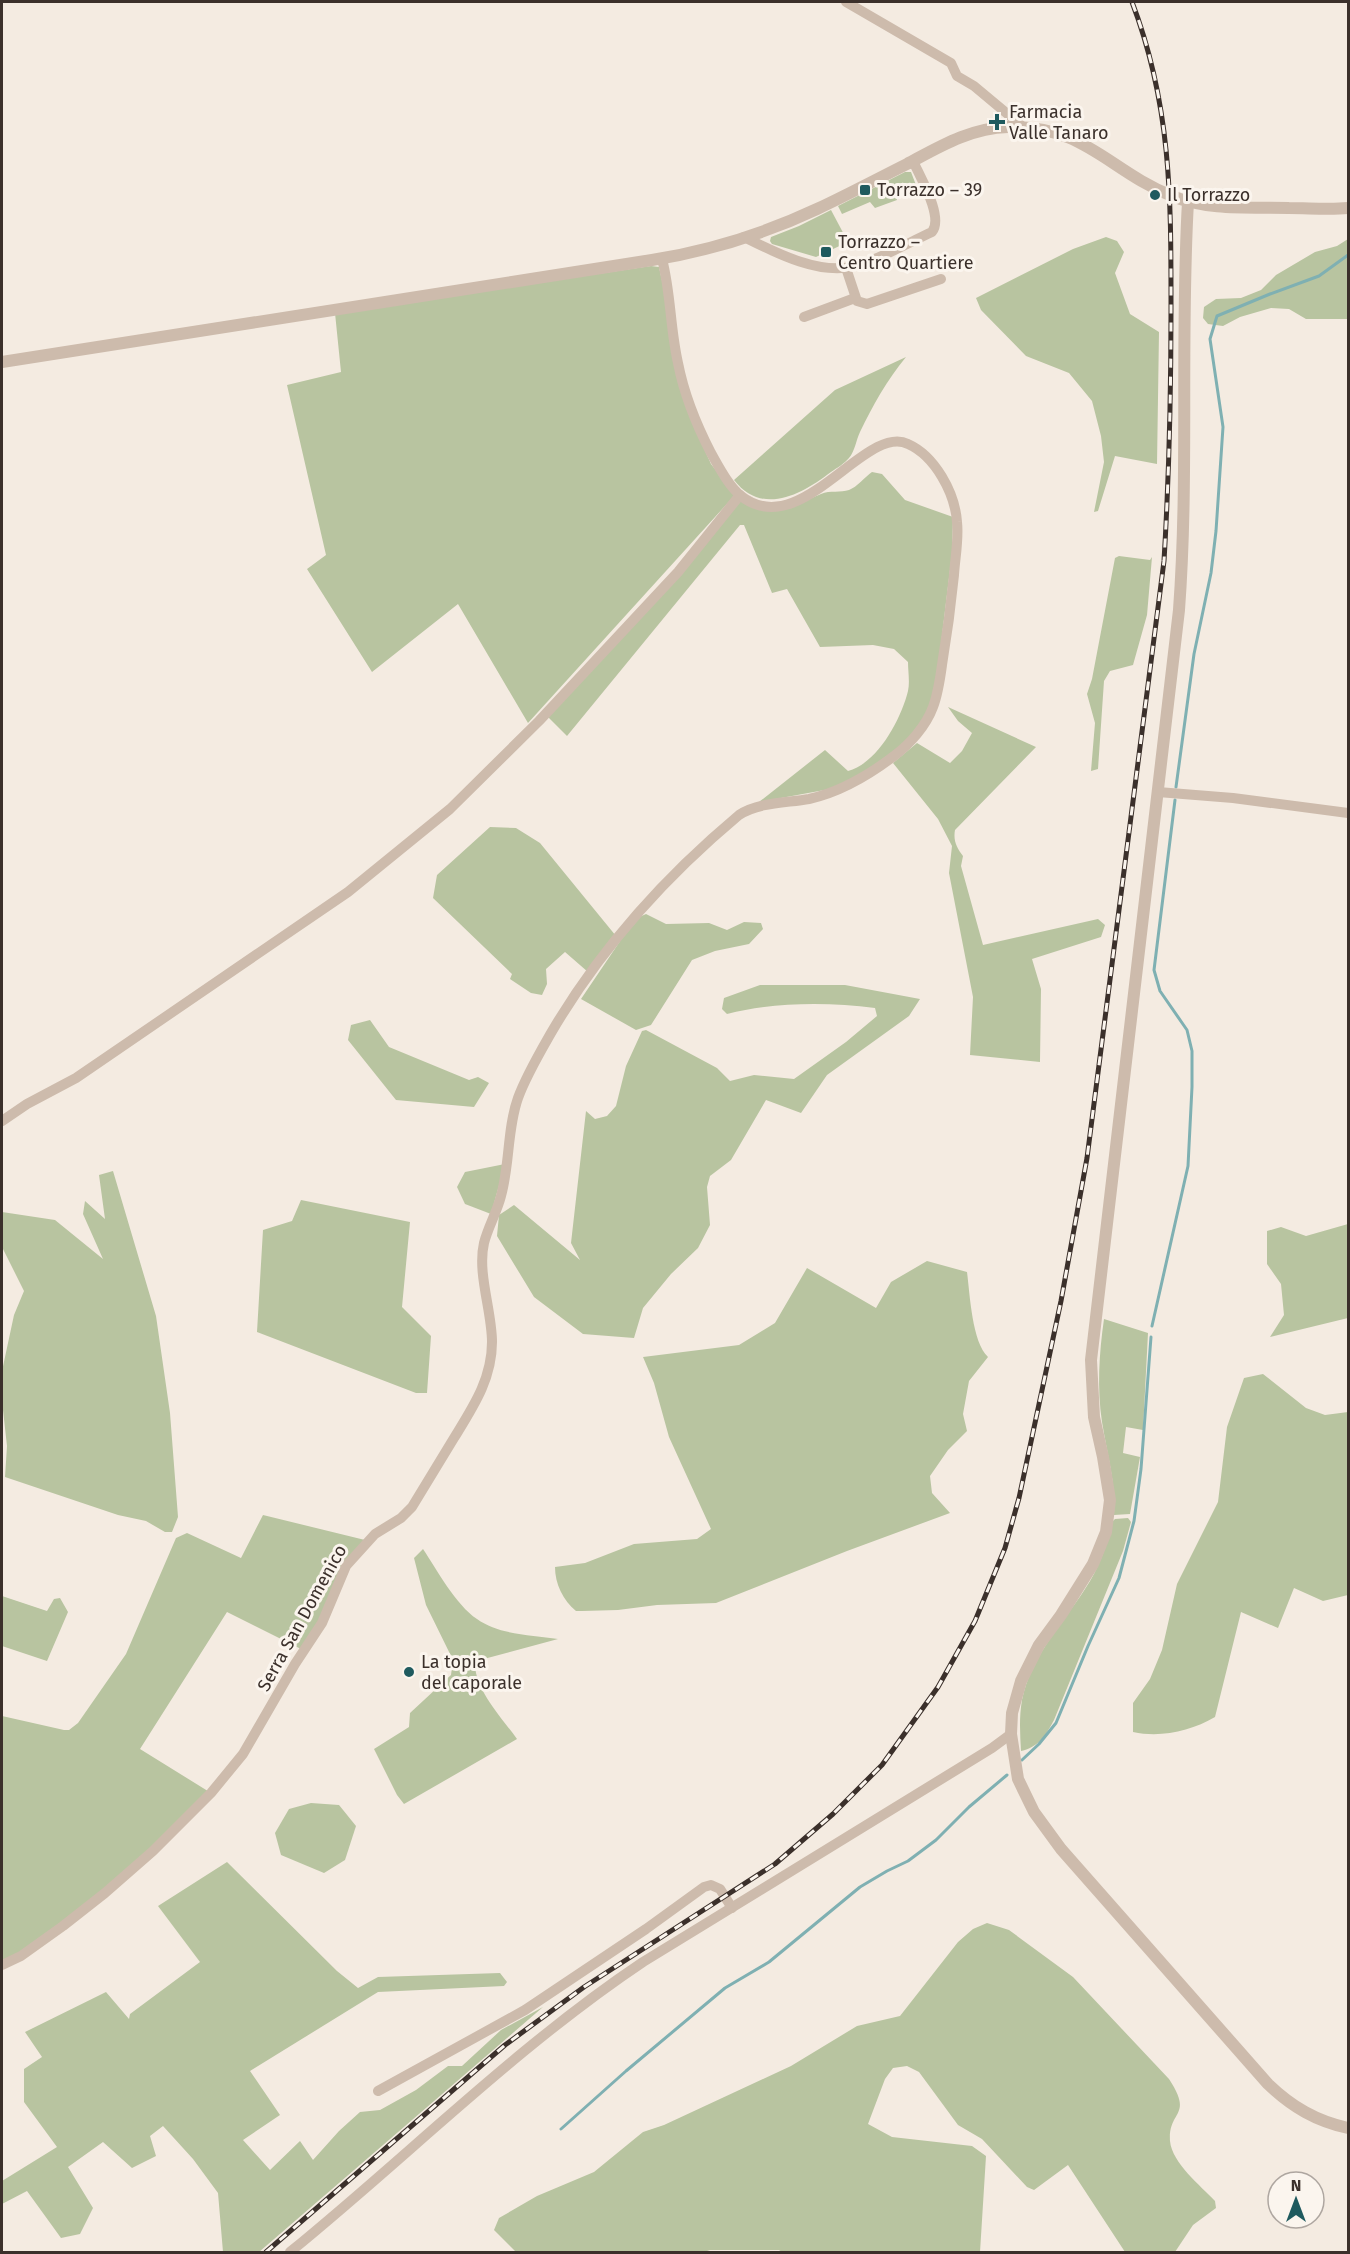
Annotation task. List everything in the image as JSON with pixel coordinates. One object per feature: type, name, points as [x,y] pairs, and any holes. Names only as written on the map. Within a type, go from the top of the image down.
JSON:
[{"type":"street","points":[[846,2],[951,63],[957,76],[974,86],[1023,127]]},
{"type":"street","points":[[2,362],[662,259],[744,237],[815,210],[970,132],[1004,127],[1049,130],[1080,142],[1138,179],[1188,202],[1234,207],[1348,207]]},
{"type":"street","points":[[744,237],[781,255],[816,265],[846,268],[857,266],[932,232],[935,212],[913,160]]},
{"type":"street","points":[[1188,202],[1184,276],[1182,567],[1158,792],[1091,1360],[1094,1417],[1108,1484],[1109,1515],[1103,1540],[1093,1564],[1028,1664],[1015,1698],[1011,1734],[1018,1779],[1026,1800],[1061,1849],[1275,2091],[1295,2107],[1313,2117],[1348,2128]]},
{"type":"street","name":"Serra San Domenico","points":[[2,1965],[21,1956],[105,1893],[153,1851],[211,1793],[243,1754],[295,1664],[322,1623],[346,1566],[375,1534],[401,1518],[412,1508],[477,1400],[492,1356],[492,1329],[482,1259],[484,1244],[501,1196],[518,1097],[564,1011],[597,964],[654,894],[740,815],[754,808],[833,792],[852,784],[896,755],[911,740],[932,710],[938,691],[950,624],[957,522],[951,495],[931,463],[906,442],[887,443],[865,454],[817,490],[786,505],[766,506],[740,495],[722,473],[704,440],[683,385],[677,360],[669,286],[662,259]]},
{"type":"street","points":[[846,268],[855,298],[861,304],[872,304],[941,279]]},
{"type":"street","points":[[804,317],[855,298]]},
{"type":"street","points":[[2,1121],[27,1104],[76,1078],[348,892],[450,809],[539,721],[678,572],[740,495]]},
{"type":"street","points":[[1158,792],[1233,798],[1348,813]]},
{"type":"street","points":[[290,2253],[412,2145],[554,2027],[643,1962],[992,1748],[1011,1734]]},
{"type":"street","points":[[378,2091],[525,2010],[704,1887],[711,1885],[720,1889],[732,1908]]},
{"type":"green space","points":[[905,172],[911,172],[916,185],[895,194],[897,200],[875,208],[870,202],[842,214],[838,206]]},
{"type":"green space","points":[[831,210],[848,242],[816,257],[772,244],[770,241],[771,237]]},
{"type":"green space","points":[[1106,237],[1117,241],[1124,252],[1115,273],[1130,314],[1159,332],[1157,464],[1115,456],[1098,511],[1094,512],[1104,462],[1101,436],[1092,401],[1069,373],[1026,356],[981,310],[976,298],[1073,249]]},
{"type":"green space","points":[[1348,239],[1348,319],[1306,319],[1289,309],[1271,308],[1240,317],[1223,326],[1208,324],[1203,318],[1204,307],[1216,299],[1241,298],[1261,290],[1276,275],[1315,252],[1337,246]]},
{"type":"green space","points":[[651,266],[659,267],[694,426],[711,464],[735,495],[528,723],[458,604],[372,672],[307,569],[326,555],[287,385],[341,372],[335,313]]},
{"type":"green space","points":[[906,357],[875,402],[851,455],[841,465],[807,488],[782,498],[757,497],[745,491],[734,480],[835,390]]},
{"type":"green space","points":[[872,472],[882,474],[905,500],[953,517],[952,553],[936,685],[928,712],[906,742],[862,774],[830,789],[759,802],[825,750],[848,771],[869,759],[894,727],[905,702],[909,680],[908,662],[894,649],[873,645],[820,647],[787,589],[772,593],[744,525],[740,525],[567,736],[548,717],[741,500],[764,509],[782,510],[824,493],[849,490]]},
{"type":"green space","points":[[1119,556],[1150,560],[1152,557],[1147,615],[1133,665],[1110,671],[1104,681],[1098,769],[1091,771],[1095,723],[1087,694],[1092,679],[1115,558]]},
{"type":"green space","points":[[948,707],[1036,747],[955,830],[956,844],[963,856],[961,866],[983,945],[1098,919],[1105,925],[1101,937],[1032,959],[1041,989],[1040,1062],[970,1055],[973,997],[949,873],[952,846],[938,819],[893,763],[917,743],[950,763],[962,751],[972,733],[958,721]]},
{"type":"green space","points":[[490,827],[516,828],[540,843],[616,936],[588,972],[565,952],[546,969],[547,984],[542,995],[531,993],[510,979],[512,974],[433,898],[437,875]]},
{"type":"green space","points":[[646,914],[666,924],[709,923],[727,930],[744,922],[761,923],[763,929],[749,944],[715,951],[692,960],[651,1025],[636,1030],[581,999],[635,919]]},
{"type":"green space","points":[[760,985],[845,985],[920,999],[909,1016],[827,1075],[801,1113],[766,1100],[731,1160],[710,1176],[707,1187],[710,1225],[698,1248],[671,1274],[643,1308],[634,1338],[583,1334],[534,1297],[497,1236],[499,1215],[514,1205],[580,1260],[571,1243],[586,1111],[595,1119],[607,1116],[616,1106],[626,1066],[642,1031],[646,1030],[717,1068],[730,1081],[754,1075],[794,1079],[846,1042],[877,1016],[875,1008],[838,1005],[782,1005],[727,1014],[722,1009],[724,998]]},
{"type":"green space","points":[[370,1020],[389,1047],[469,1080],[478,1077],[489,1083],[474,1107],[396,1100],[348,1040],[351,1025]]},
{"type":"green space","points":[[505,1164],[491,1214],[465,1204],[457,1187],[465,1172]]},
{"type":"green space","points":[[113,1171],[156,1316],[170,1413],[178,1517],[172,1532],[165,1532],[146,1521],[118,1515],[5,1477],[7,1446],[2,1401],[2,1371],[14,1315],[24,1291],[2,1247],[2,1212],[55,1220],[103,1259],[83,1214],[85,1201],[105,1219],[99,1175]]},
{"type":"green space","points":[[301,1200],[410,1222],[402,1307],[431,1336],[427,1393],[416,1393],[257,1332],[263,1230],[292,1221]]},
{"type":"green space","points":[[1348,1224],[1348,1318],[1270,1337],[1284,1315],[1281,1284],[1267,1264],[1267,1231],[1281,1227],[1306,1236]]},
{"type":"green space","points":[[927,1261],[967,1272],[975,1330],[978,1341],[988,1357],[969,1381],[963,1414],[967,1431],[948,1450],[930,1476],[932,1493],[950,1513],[716,1603],[582,1611],[576,1611],[571,1607],[558,1585],[555,1567],[585,1563],[634,1544],[697,1539],[711,1529],[669,1437],[654,1383],[643,1357],[739,1345],[775,1323],[807,1268],[876,1308],[891,1282]]},
{"type":"green space","points":[[1104,1319],[1148,1333],[1143,1430],[1126,1427],[1123,1453],[1140,1457],[1130,1514],[1114,1515],[1112,1480],[1102,1422],[1099,1384]]},
{"type":"green space","points":[[1263,1374],[1306,1408],[1325,1415],[1348,1412],[1348,1595],[1323,1601],[1294,1588],[1278,1628],[1241,1612],[1215,1717],[1176,1732],[1144,1734],[1133,1732],[1133,1703],[1150,1679],[1162,1650],[1177,1584],[1218,1502],[1227,1427],[1244,1378]]},
{"type":"green space","points":[[263,1515],[365,1540],[323,1617],[301,1649],[227,1612],[140,1749],[211,1793],[105,1893],[2,1965],[2,1716],[69,1730],[78,1723],[126,1654],[176,1538],[187,1533],[241,1558]]},
{"type":"green space","points":[[1128,1518],[1131,1522],[1123,1551],[1054,1720],[1041,1740],[1033,1747],[1021,1751],[1021,1706],[1032,1669],[1094,1573],[1113,1521]]},
{"type":"green space","points":[[423,1549],[454,1596],[477,1619],[505,1631],[558,1639],[480,1660],[475,1665],[476,1675],[485,1694],[517,1739],[404,1804],[397,1795],[374,1749],[409,1727],[410,1713],[451,1675],[453,1660],[426,1605],[414,1558]]},
{"type":"green space","points":[[2,1596],[47,1611],[54,1599],[60,1598],[68,1612],[47,1661],[2,1646]]},
{"type":"green space","points":[[311,1803],[339,1805],[356,1826],[345,1860],[324,1873],[281,1855],[275,1833],[289,1809]]},
{"type":"green space","points":[[227,1862],[337,1971],[358,1988],[378,1977],[500,1973],[507,1982],[504,1986],[378,1992],[250,2071],[280,2115],[243,2140],[270,2170],[300,2141],[313,2160],[360,2112],[380,2110],[416,2090],[448,2066],[462,2066],[501,2030],[543,2007],[259,2252],[223,2252],[218,2193],[193,2159],[163,2126],[150,2136],[156,2156],[132,2168],[103,2142],[68,2167],[93,2208],[80,2234],[61,2238],[27,2191],[2,2204],[2,2181],[57,2147],[24,2102],[24,2069],[42,2057],[25,2032],[106,1992],[129,2019],[130,2014],[200,1962],[158,1906]]},
{"type":"green space","points":[[987,1923],[1009,1930],[1073,1977],[1169,2079],[1176,2091],[1180,2107],[1170,2131],[1172,2149],[1181,2166],[1215,2201],[1216,2208],[1193,2225],[1175,2252],[1125,2252],[1068,2165],[1034,2190],[1027,2187],[982,2139],[958,2125],[919,2072],[907,2066],[893,2068],[885,2079],[868,2124],[892,2137],[972,2146],[986,2156],[980,2252],[710,2250],[704,2252],[516,2252],[494,2230],[499,2218],[537,2196],[594,2172],[643,2132],[664,2125],[791,2066],[857,2026],[900,2016],[958,1942],[973,1929]]},
{"type":"waterway","points":[[1176,787],[1194,654],[1211,573],[1216,531],[1223,427],[1210,339],[1217,316],[1319,276],[1348,255]]},
{"type":"waterway","points":[[1152,1326],[1188,1166],[1192,1087],[1192,1051],[1187,1030],[1160,991],[1154,970],[1175,800]]},
{"type":"waterway","points":[[1022,1760],[1056,1723],[1119,1578],[1134,1521],[1141,1469],[1151,1337]]},
{"type":"waterway","points":[[561,2129],[725,1988],[769,1962],[860,1887],[908,1861],[936,1840],[969,1807],[1007,1775]]},
{"type":"railway","points":[[266,2252],[505,2045],[584,1987],[775,1864],[833,1814],[882,1765],[938,1687],[975,1621],[1005,1548],[1019,1498],[1061,1301],[1087,1158],[1164,561],[1171,373],[1169,193],[1162,117],[1155,79],[1132,2]]},
{"type":"place","name":"Farmacia Valle Tanaro","points":[[997,122]]},
{"type":"place","name":"Torrazzo – 39","points":[[865,190]]},
{"type":"place","name":"Il Torrazzo","points":[[1155,195]]},
{"type":"place","name":"Torrazzo – Centro Quartiere","points":[[826,252]]},
{"type":"place","name":"La topia del caporale","points":[[409,1672]]}]
